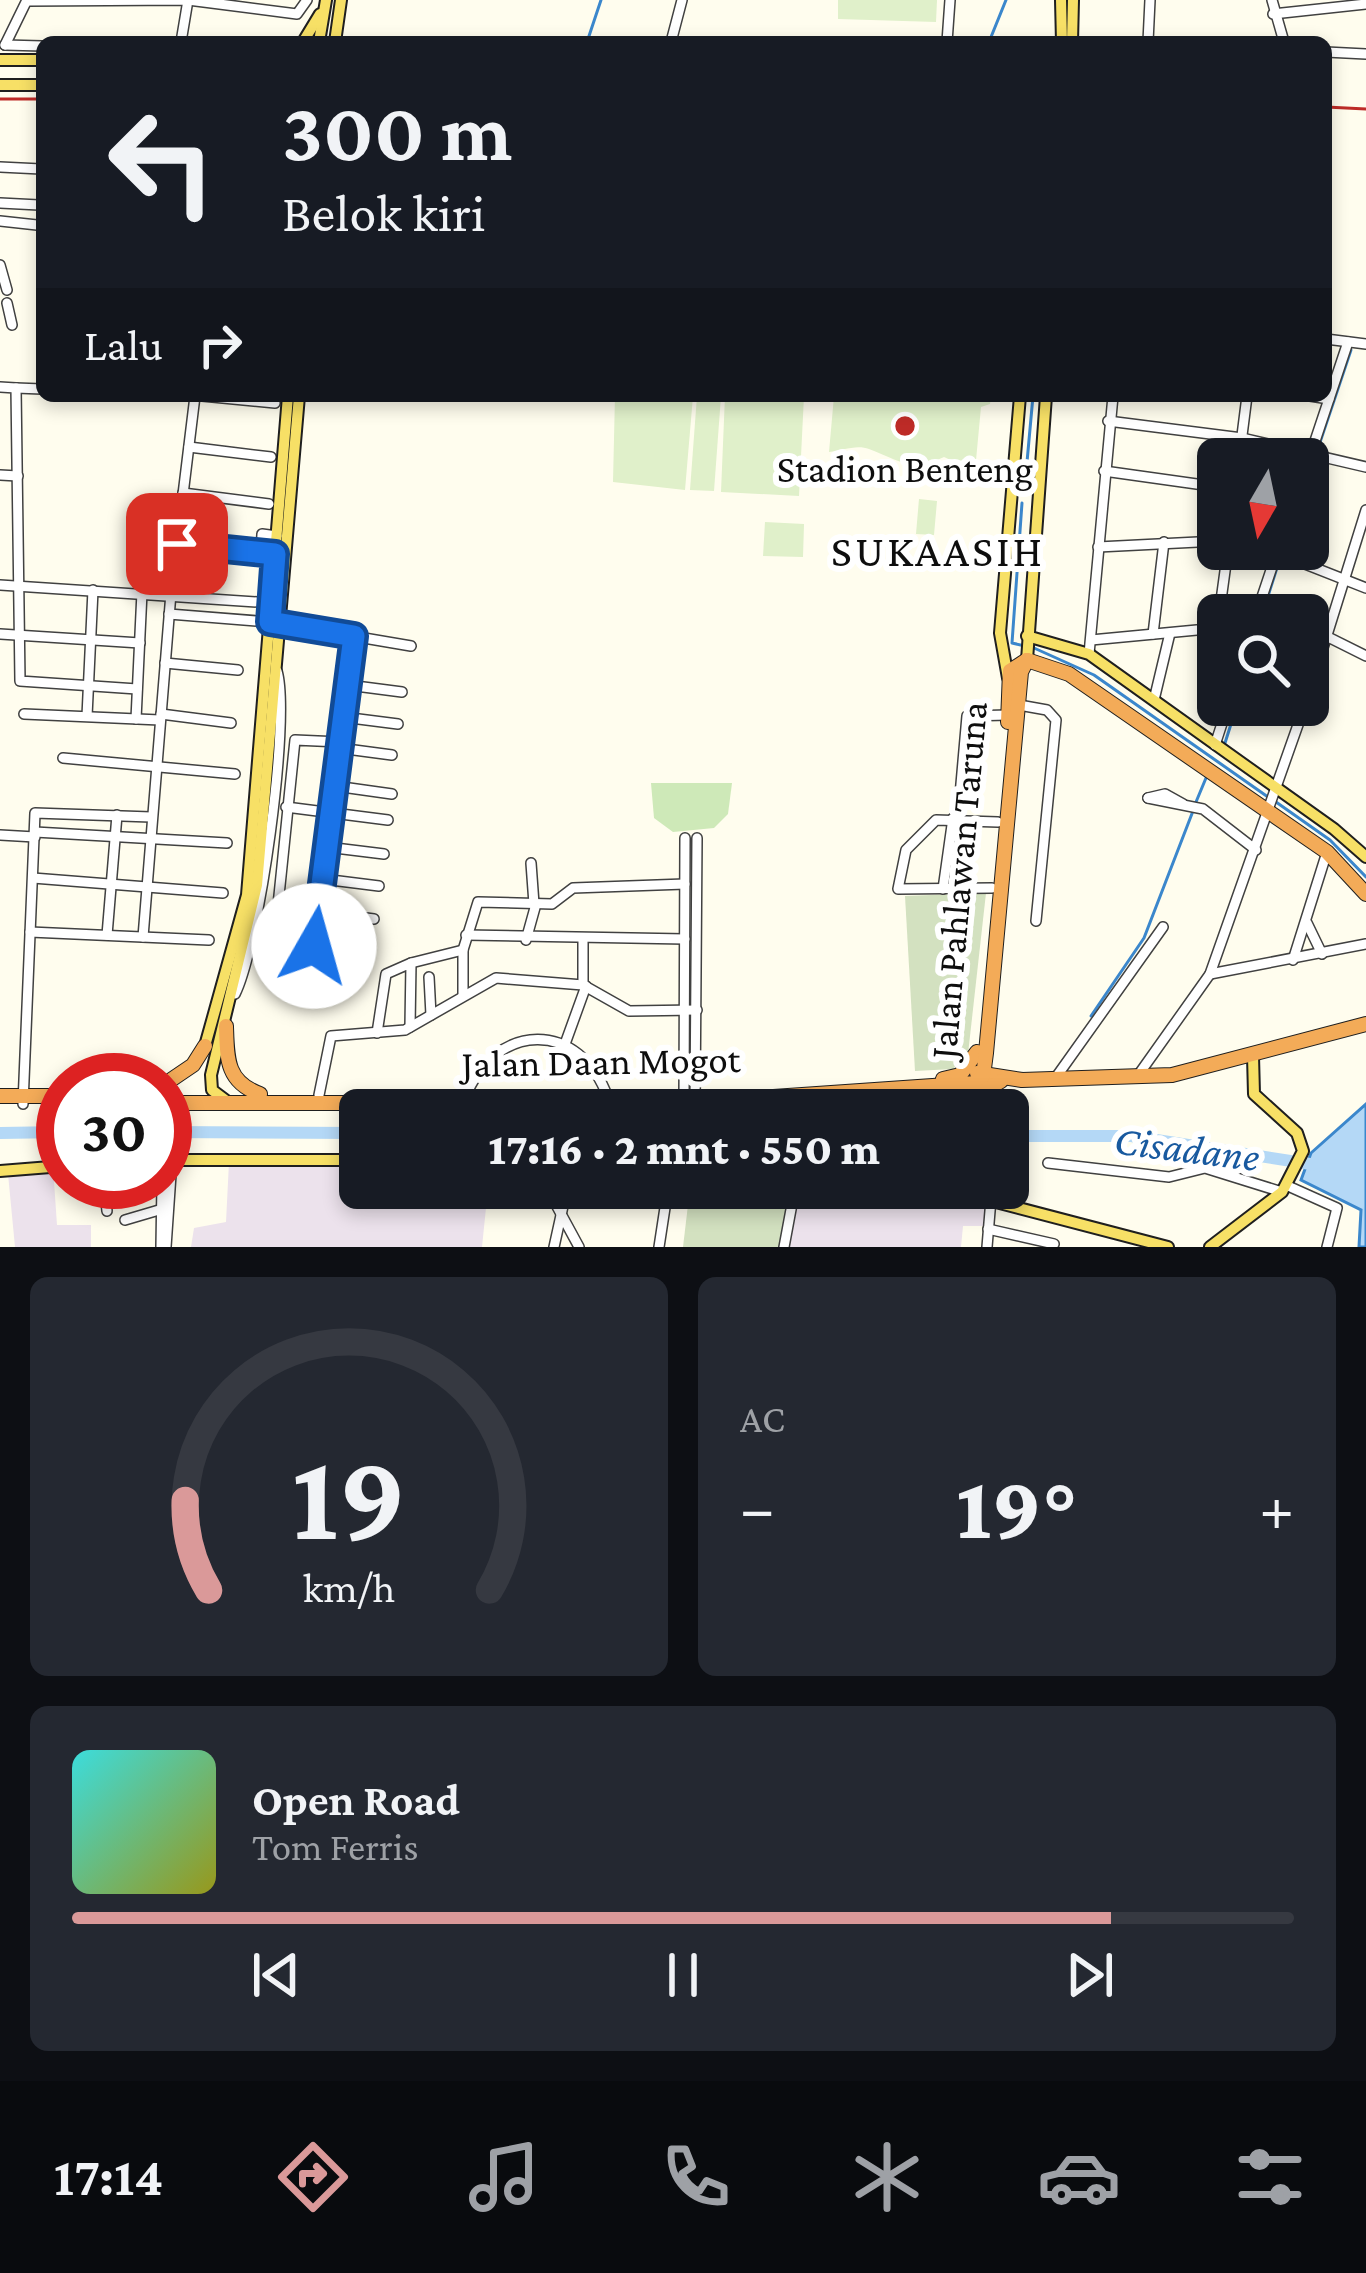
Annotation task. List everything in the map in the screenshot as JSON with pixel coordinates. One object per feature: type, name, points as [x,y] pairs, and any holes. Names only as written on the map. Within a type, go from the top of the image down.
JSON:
[{"type":"highway","points":[[1008,678],[1027,647],[1327,852],[1366,894]]},
{"type":"highway","name":"Jalan Pahlawan Taruna","points":[[982,1053],[998,822],[1027,647]]},
{"type":"highway","name":"Jalan Pahlawan Taruna","points":[[977,1076],[1014,710],[1008,678]]},
{"type":"highway","name":"Jalan Daan Mogot","points":[[893,1089],[954,1086],[977,1076],[1136,1079],[1253,1056],[1366,1024]]},
{"type":"highway","points":[[226,1026],[231,1073],[240,1086],[260,1094]]},
{"type":"highway","points":[[192,1066],[205,1046]]},
{"type":"highway","points":[[982,1053],[1014,1080]]},
{"type":"highway","name":"Jalan Daan Mogot","points":[[810,1089],[954,1077],[982,1053]]},
{"type":"highway","points":[[986,1089],[1014,1080]]},
{"type":"highway","points":[[954,1086],[958,1089]]},
{"type":"highway","name":"Jalan Daan Mogot","points":[[192,1096],[260,1094],[339,1100]]},
{"type":"highway","name":"Jalan Daan Mogot","points":[[192,1101],[339,1099]]},
{"type":"highway","points":[[0,1100],[36,1100]]},
{"type":"main road","points":[[336,36],[341,0]]},
{"type":"main road","points":[[1061,0],[1062,36]]},
{"type":"main road","points":[[1072,36],[1073,0]]},
{"type":"main road","points":[[307,36],[324,8],[338,21]]},
{"type":"main road","points":[[0,60],[36,60]]},
{"type":"main road","points":[[0,85],[36,85]]},
{"type":"main road","points":[[214,1094],[211,1076],[235,994],[257,885],[278,671],[272,603],[288,402]]},
{"type":"main road","points":[[205,1046],[248,895],[298,402]]},
{"type":"main road","name":"Jalan Pahlawan Taruna","points":[[1008,678],[1000,633],[1019,402]]},
{"type":"main road","name":"Jalan Pahlawan Taruna","points":[[1027,647],[1045,402]]},
{"type":"main road","points":[[1011,490],[1037,491]]},
{"type":"main road","points":[[1027,647],[1089,654],[1366,857]]},
{"type":"main road","points":[[1210,1247],[1287,1186],[1303,1151],[1297,1133],[1254,1094],[1253,1056]]},
{"type":"main road","name":"Jalan Daan Mogot","points":[[214,1094],[231,1103]]},
{"type":"main road","points":[[192,1160],[339,1160]]},
{"type":"main road","points":[[0,1171],[36,1168]]},
{"type":"main road","points":[[1029,1208],[1168,1247]]},
{"type":"street","points":[[36,46],[3,45],[27,0],[188,0],[290,14],[302,11],[307,0]]},
{"type":"street","points":[[182,36],[188,0]]},
{"type":"street","points":[[673,36],[682,0]]},
{"type":"street","points":[[947,36],[950,0]]},
{"type":"street","points":[[1148,36],[1150,0]]},
{"type":"street","points":[[1272,0],[1282,36]]},
{"type":"street","points":[[1273,14],[1361,3]]},
{"type":"street","points":[[1332,52],[1366,54]]},
{"type":"street","points":[[0,169],[36,169]]},
{"type":"street","points":[[0,203],[36,205]]},
{"type":"street","points":[[0,221],[36,226]]},
{"type":"street","points":[[0,265],[12,325]]},
{"type":"street","points":[[1332,340],[1366,344]]},
{"type":"street","points":[[1332,390],[1348,342]]},
{"type":"street","points":[[0,387],[36,388]]},
{"type":"street","points":[[16,388],[22,682],[137,689]]},
{"type":"street","points":[[143,937],[171,593],[197,402]]},
{"type":"street","points":[[256,402],[275,404]]},
{"type":"street","points":[[1089,654],[1112,402]]},
{"type":"street","points":[[1242,438],[1246,402]]},
{"type":"street","points":[[1319,438],[1328,402]]},
{"type":"street","points":[[1108,421],[1235,438]]},
{"type":"street","points":[[189,447],[271,457]]},
{"type":"street","points":[[1329,461],[1366,467]]},
{"type":"street","points":[[1104,471],[1197,484]]},
{"type":"street","points":[[0,475],[19,476]]},
{"type":"street","points":[[183,493],[268,504]]},
{"type":"street","points":[[1329,634],[1366,510]]},
{"type":"street","points":[[261,553],[262,534],[277,536]]},
{"type":"street","points":[[1098,547],[1197,541]]},
{"type":"street","points":[[1153,634],[1164,542]]},
{"type":"street","points":[[177,544],[275,554]]},
{"type":"street","points":[[1325,570],[1366,589]]},
{"type":"street","points":[[0,585],[272,603]]},
{"type":"street","points":[[87,716],[93,590]]},
{"type":"street","points":[[136,719],[142,592]]},
{"type":"street","points":[[170,614],[277,623],[412,646]]},
{"type":"street","points":[[1091,640],[1197,627]]},
{"type":"street","points":[[1154,700],[1170,633]]},
{"type":"street","points":[[0,634],[140,643]]},
{"type":"street","points":[[354,636],[347,685],[343,717],[340,745],[335,786],[319,912],[310,949],[272,943],[296,739],[340,745],[392,755]]},
{"type":"street","points":[[1329,638],[1366,656]]},
{"type":"street","points":[[165,663],[238,670]]},
{"type":"street","points":[[347,685],[402,692]]},
{"type":"street","points":[[943,889],[967,716],[1047,710],[1056,720],[1036,921]]},
{"type":"street","points":[[24,714],[231,722]]},
{"type":"street","points":[[343,717],[398,724]]},
{"type":"street","points":[[1219,748],[1224,726]]},
{"type":"street","points":[[1136,1079],[1210,974],[1298,726]]},
{"type":"street","points":[[63,758],[235,774]]},
{"type":"street","points":[[335,786],[392,794]]},
{"type":"street","points":[[1193,806],[1256,850]]},
{"type":"street","points":[[286,807],[388,820]]},
{"type":"street","points":[[23,1100],[38,810],[151,818]]},
{"type":"street","points":[[107,935],[117,815]]},
{"type":"street","points":[[992,888],[898,889],[910,844],[936,820],[998,822]]},
{"type":"street","points":[[0,835],[227,842]]},
{"type":"street","points":[[685,838],[691,1010]]},
{"type":"street","points":[[690,1089],[697,838]]},
{"type":"street","points":[[327,847],[384,854]]},
{"type":"street","points":[[1293,960],[1324,876],[1327,852]]},
{"type":"street","points":[[526,940],[535,904],[531,863]]},
{"type":"street","points":[[1324,876],[1347,871]]},
{"type":"street","points":[[33,878],[223,893]]},
{"type":"street","points":[[323,879],[379,886]]},
{"type":"street","points":[[463,995],[463,950],[478,902],[552,904],[573,888],[685,884]]},
{"type":"street","points":[[319,912],[374,919]]},
{"type":"street","points":[[1307,923],[1322,954]]},
{"type":"street","points":[[1054,1081],[1163,927]]},
{"type":"street","points":[[30,932],[209,940]]},
{"type":"street","points":[[466,935],[526,940],[686,939]]},
{"type":"street","points":[[565,1044],[585,985],[584,940]]},
{"type":"street","points":[[1210,974],[1366,944]]},
{"type":"street","points":[[377,1033],[386,974],[463,950]]},
{"type":"street","points":[[410,1027],[411,963]]},
{"type":"street","points":[[429,977],[431,1015]]},
{"type":"street","points":[[325,1099],[329,1039],[410,1027],[496,979],[585,985],[628,1010],[691,1010]]},
{"type":"street","points":[[469,1089],[492,1054],[516,1042],[565,1044],[586,1058],[603,1089]]},
{"type":"street","points":[[1048,1163],[1169,1177],[1205,1168],[1287,1186],[1336,1208],[1327,1247]]},
{"type":"street","points":[[164,1247],[166,1209]]},
{"type":"street","points":[[558,1209],[579,1247]]},
{"type":"street","points":[[554,1247],[562,1209]]},
{"type":"street","points":[[659,1247],[665,1209]]},
{"type":"street","points":[[784,1247],[791,1209]]},
{"type":"street","points":[[987,1247],[990,1209]]},
{"type":"street","points":[[125,1220],[159,1210],[164,1247]]},
{"type":"street","points":[[988,1229],[1054,1244]]},
{"type":"street","points":[[1116,1247],[1118,1231]]},
{"type":"shaded area","points":[[229,1162],[339,1165],[339,1209],[486,1209],[482,1247],[191,1247],[194,1228],[226,1222]]},
{"type":"shaded area","points":[[36,1170],[36,1209],[56,1209],[57,1225],[91,1225],[91,1247],[15,1247],[8,1174]]},
{"type":"shaded area","points":[[788,1209],[990,1209],[989,1226],[963,1226],[961,1247],[780,1247]]},
{"type":"green space","points":[[838,0],[937,0],[936,22],[838,19]]},
{"type":"green space","points":[[615,402],[692,402],[685,490],[613,482]]},
{"type":"green space","points":[[697,402],[721,402],[714,491],[690,490]]},
{"type":"green space","points":[[725,402],[804,402],[799,496],[721,492]]},
{"type":"green space","name":"Stadion Benteng","points":[[833,402],[990,402],[981,407],[975,471],[944,457],[914,464],[864,448],[829,452]]},
{"type":"green space","points":[[919,499],[937,501],[934,535],[916,534]]},
{"type":"green space","points":[[765,522],[804,524],[803,557],[763,556]]},
{"type":"green space","points":[[651,783],[732,783],[728,814],[714,828],[673,832],[654,818]]},
{"type":"green space","points":[[986,893],[968,1054],[953,1069],[915,1071],[905,896]]},
{"type":"green space","points":[[688,1209],[788,1209],[780,1247],[683,1247]]},
{"type":"water","points":[[1366,1104],[1366,1247],[1359,1247],[1361,1210],[1301,1180],[1311,1153]]},
{"type":"waterway","points":[[589,36],[601,0]]},
{"type":"waterway","points":[[991,36],[1006,0]]},
{"type":"waterway","points":[[1321,438],[1351,350]]},
{"type":"waterway","points":[[1026,473],[1032,402]]},
{"type":"waterway","points":[[1022,503],[1012,643],[1025,646]]},
{"type":"waterway","points":[[1269,594],[1276,570]]},
{"type":"waterway","points":[[1034,648],[1094,675],[1268,797]]},
{"type":"waterway","points":[[1225,743],[1230,726]]},
{"type":"waterway","points":[[1196,802],[1206,778]]},
{"type":"waterway","points":[[1276,802],[1330,840],[1366,877]]},
{"type":"waterway","points":[[1091,1016],[1144,938],[1193,811]]},
{"type":"waterway","name":"Cisadane","points":[[0,1133],[36,1132]]},
{"type":"waterway","name":"Cisadane","points":[[192,1132],[339,1133]]},
{"type":"waterway","name":"Cisadane","points":[[1029,1136],[1131,1136],[1323,1166]]},
{"type":"railway","points":[[0,99],[36,99]]},
{"type":"railway","points":[[1332,107],[1366,109]]},
{"type":"place","name":"Stadion Benteng","points":[[905,426]]},
{"type":"district","name":"SUKAASIH","points":[[938,551]]},
{"type":"route","points":[[177,544],[275,554],[270,622],[354,636],[314,946]]}]
